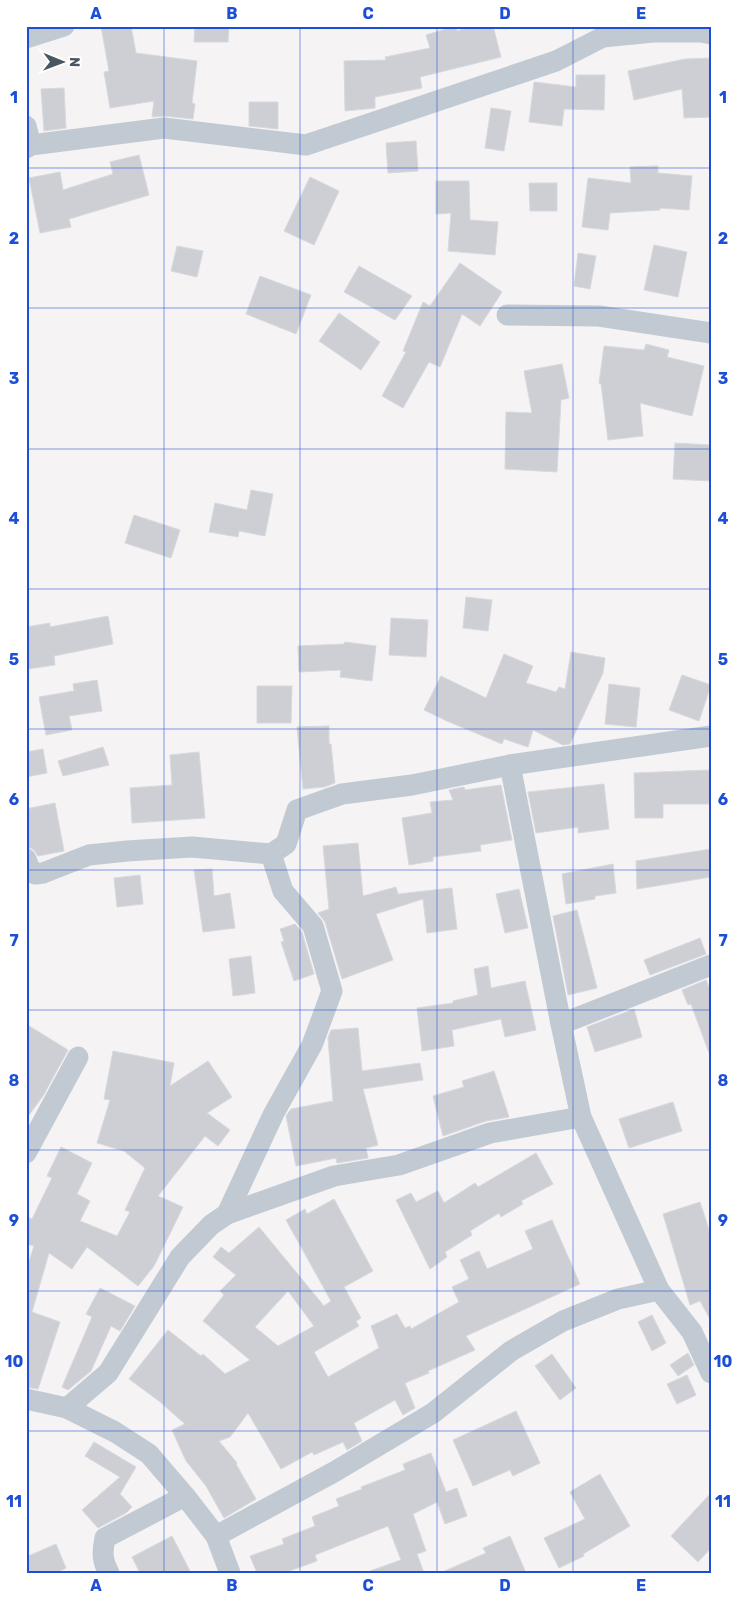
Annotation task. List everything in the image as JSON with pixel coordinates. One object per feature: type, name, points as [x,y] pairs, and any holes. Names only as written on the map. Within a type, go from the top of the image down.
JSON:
[{"type":"street","points":[[26,38],[64,26]]},
{"type":"street","points":[[28,140],[164,128],[306,145],[556,61],[603,37],[653,32],[701,32],[711,34]]},
{"type":"street","points":[[507,315],[598,316],[711,333]]},
{"type":"street","points":[[26,859],[28,867],[35,874],[43,873],[89,855],[127,850],[192,847],[271,854],[286,844],[297,810],[342,794],[412,784],[510,765],[711,736]]},
{"type":"street","points":[[510,765],[581,1117],[659,1290],[692,1332],[711,1373]]},
{"type":"street","points":[[227,1214],[274,1113],[312,1045],[332,991],[313,926],[283,891],[271,854]]},
{"type":"street","points":[[561,1024],[711,965]]},
{"type":"street","points":[[26,1153],[78,1057]]},
{"type":"street","points":[[67,1408],[108,1373],[180,1257],[211,1225],[227,1214],[334,1176],[399,1164],[490,1133],[581,1117]]},
{"type":"street","points":[[216,1536],[334,1472],[433,1413],[511,1351],[563,1321],[618,1299],[659,1290]]},
{"type":"street","points":[[26,1399],[67,1408],[115,1432],[149,1454],[216,1536],[230,1573]]},
{"type":"street","points":[[109,1573],[105,1566],[102,1552],[105,1538],[185,1496]]},
{"type":"building","points":[[101,26],[131,26],[136,53],[197,61],[192,103],[195,104],[193,119],[165,116],[152,117],[154,101],[110,108],[104,72],[109,71]]},
{"type":"building","points":[[195,26],[229,26],[228,42],[194,42]]},
{"type":"building","points":[[456,26],[457,31],[473,26],[493,26],[501,57],[420,77],[422,88],[375,97],[375,108],[345,111],[344,61],[386,60],[385,57],[430,48],[426,35]]},
{"type":"building","points":[[711,58],[711,117],[684,118],[682,89],[634,100],[628,71],[685,59]]},
{"type":"building","points":[[576,75],[605,75],[604,110],[564,109],[562,126],[529,122],[534,82],[576,87]]},
{"type":"building","points":[[64,88],[66,128],[44,131],[41,89]]},
{"type":"building","points":[[249,102],[278,102],[278,129],[249,126]]},
{"type":"building","points":[[491,108],[511,111],[504,151],[485,148]]},
{"type":"building","points":[[416,141],[418,171],[388,173],[386,143]]},
{"type":"building","points":[[139,155],[149,195],[69,219],[71,227],[40,233],[29,178],[60,172],[63,190],[113,174],[110,162]]},
{"type":"building","points":[[658,166],[658,173],[692,176],[689,210],[660,208],[660,210],[610,213],[608,230],[582,227],[588,178],[631,183],[630,167]]},
{"type":"building","points":[[310,177],[339,191],[314,245],[284,231]]},
{"type":"building","points":[[436,181],[469,181],[470,220],[498,222],[495,255],[448,251],[451,213],[436,214]]},
{"type":"building","points":[[529,183],[557,183],[557,211],[530,211]]},
{"type":"building","points":[[654,245],[687,252],[678,297],[644,290]]},
{"type":"building","points":[[177,246],[203,251],[197,277],[171,271]]},
{"type":"building","points":[[578,253],[596,256],[590,289],[574,286]]},
{"type":"building","points":[[460,263],[502,292],[480,326],[462,314],[440,367],[429,362],[403,408],[382,396],[406,352],[403,351],[423,302],[430,306]]},
{"type":"building","points":[[359,266],[412,296],[395,320],[344,292]]},
{"type":"building","points":[[260,276],[311,295],[296,334],[246,314]]},
{"type":"building","points":[[339,313],[380,342],[361,370],[319,341]]},
{"type":"building","points":[[646,344],[669,350],[667,357],[704,366],[692,416],[640,403],[643,436],[608,440],[601,384],[599,383],[604,346],[644,350]]},
{"type":"building","points":[[562,364],[569,398],[561,400],[557,472],[505,469],[506,412],[532,413],[524,371]]},
{"type":"building","points":[[675,443],[711,445],[711,481],[673,479]]},
{"type":"building","points":[[251,490],[273,494],[265,536],[239,531],[238,537],[209,532],[215,503],[247,510]]},
{"type":"building","points":[[134,515],[180,530],[171,558],[125,543]]},
{"type":"building","points":[[466,597],[492,600],[488,631],[463,628]]},
{"type":"building","points":[[108,616],[113,644],[54,656],[55,665],[28,669],[26,627],[50,623],[50,627]]},
{"type":"building","points":[[391,618],[428,620],[426,657],[389,655]]},
{"type":"building","points":[[345,642],[376,646],[372,681],[340,677],[341,670],[299,672],[298,646],[344,644]]},
{"type":"building","points":[[571,652],[605,658],[603,673],[570,744],[563,745],[533,730],[528,747],[504,739],[502,744],[424,710],[441,676],[486,698],[504,654],[533,666],[526,683],[556,692],[559,687],[565,689]]},
{"type":"building","points":[[682,675],[711,685],[699,721],[669,710]]},
{"type":"building","points":[[97,680],[102,711],[69,716],[72,730],[46,735],[39,697],[74,691],[73,684]]},
{"type":"building","points":[[609,684],[640,688],[636,727],[605,724]]},
{"type":"building","points":[[257,686],[292,686],[291,723],[257,723]]},
{"type":"building","points":[[329,726],[329,744],[331,744],[335,783],[324,787],[303,789],[297,727]]},
{"type":"building","points":[[103,747],[109,765],[63,776],[58,761]]},
{"type":"building","points":[[43,749],[47,773],[26,777],[26,752]]},
{"type":"building","points":[[199,752],[205,818],[132,823],[130,788],[172,785],[170,755]]},
{"type":"building","points":[[710,770],[711,804],[663,804],[663,818],[635,818],[634,773]]},
{"type":"building","points":[[604,784],[609,829],[578,833],[578,827],[536,833],[528,792]]},
{"type":"building","points":[[501,785],[512,840],[480,845],[481,851],[433,857],[433,861],[409,865],[402,818],[432,813],[430,802],[453,800],[449,790],[464,787],[465,790]]},
{"type":"building","points":[[55,803],[64,851],[38,856],[34,850],[28,847],[26,809]]},
{"type":"building","points":[[358,843],[363,896],[396,887],[398,894],[452,888],[457,929],[427,933],[423,899],[376,914],[393,960],[342,979],[325,922],[318,913],[329,909],[323,846]]},
{"type":"building","points":[[711,849],[711,877],[637,889],[636,861]]},
{"type":"building","points":[[613,864],[616,893],[595,896],[595,899],[566,904],[562,874]]},
{"type":"building","points":[[212,869],[214,896],[230,893],[235,928],[203,932],[194,870]]},
{"type":"building","points":[[140,875],[143,904],[117,907],[114,878]]},
{"type":"building","points":[[519,889],[528,928],[505,933],[496,894]]},
{"type":"building","points":[[577,910],[597,988],[568,995],[553,916]]},
{"type":"building","points":[[295,924],[302,932],[314,974],[294,981],[281,942],[284,941],[280,929]]},
{"type":"building","points":[[700,938],[706,954],[650,975],[644,960]]},
{"type":"building","points":[[251,956],[255,993],[233,996],[229,959]]},
{"type":"building","points":[[488,966],[491,988],[525,981],[536,1030],[505,1037],[501,1019],[452,1030],[454,1046],[422,1051],[417,1008],[453,1003],[453,1001],[478,995],[474,969]]},
{"type":"building","points":[[706,980],[711,992],[711,1053],[709,1053],[691,1004],[688,1005],[682,990]]},
{"type":"building","points":[[634,1009],[642,1037],[595,1052],[587,1027]]},
{"type":"building","points":[[26,1024],[68,1050],[43,1096],[26,1119]]},
{"type":"building","points":[[358,1028],[362,1071],[420,1063],[423,1080],[363,1089],[378,1145],[366,1148],[368,1158],[337,1163],[336,1158],[296,1166],[286,1116],[291,1109],[333,1101],[328,1038],[331,1030]]},
{"type":"building","points":[[113,1051],[174,1063],[170,1086],[208,1061],[232,1097],[207,1113],[230,1130],[218,1146],[205,1136],[158,1196],[183,1207],[154,1266],[138,1286],[87,1247],[72,1269],[49,1253],[32,1312],[60,1322],[38,1389],[26,1387],[26,1271],[34,1246],[26,1244],[26,1217],[32,1219],[52,1178],[47,1176],[61,1147],[92,1163],[77,1194],[90,1201],[80,1221],[117,1236],[130,1212],[125,1210],[145,1168],[124,1151],[97,1143],[110,1100],[104,1099]]},
{"type":"building","points":[[494,1071],[509,1117],[486,1121],[443,1136],[433,1096],[464,1087],[462,1081]]},
{"type":"building","points":[[673,1102],[682,1131],[629,1148],[619,1119]]},
{"type":"building","points":[[536,1153],[553,1184],[521,1201],[523,1204],[501,1217],[499,1213],[470,1231],[472,1235],[445,1252],[447,1257],[430,1269],[396,1200],[411,1193],[416,1202],[438,1191],[444,1203],[475,1183],[478,1187]]},
{"type":"building","points":[[334,1199],[373,1271],[344,1287],[361,1318],[356,1321],[359,1326],[314,1352],[328,1377],[379,1348],[371,1326],[397,1314],[405,1328],[410,1326],[411,1329],[459,1302],[452,1287],[469,1279],[460,1260],[479,1251],[487,1269],[533,1249],[525,1231],[552,1220],[580,1284],[466,1336],[475,1350],[405,1383],[415,1408],[403,1415],[395,1400],[354,1423],[362,1441],[347,1450],[343,1442],[314,1455],[312,1452],[281,1469],[248,1413],[230,1437],[219,1441],[237,1463],[256,1499],[224,1518],[206,1486],[186,1461],[172,1430],[185,1424],[159,1401],[129,1379],[168,1330],[201,1356],[203,1354],[225,1374],[250,1360],[203,1321],[224,1295],[220,1291],[236,1275],[213,1257],[221,1247],[229,1253],[259,1227],[324,1306],[331,1301],[286,1220],[305,1209],[307,1214]],"holes":[[[288,1291],[314,1326],[278,1346],[255,1327]]]},
{"type":"building","points":[[700,1202],[711,1236],[711,1321],[700,1301],[690,1305],[663,1214]]},
{"type":"building","points":[[100,1288],[135,1306],[120,1331],[111,1326],[91,1371],[68,1390],[62,1387],[92,1317],[86,1314]]},
{"type":"building","points":[[652,1315],[666,1343],[652,1351],[638,1322]]},
{"type":"building","points":[[688,1353],[694,1365],[678,1376],[670,1365]]},
{"type":"building","points":[[552,1354],[576,1388],[560,1400],[535,1366]]},
{"type":"building","points":[[687,1375],[696,1395],[677,1404],[667,1384]]},
{"type":"building","points":[[516,1411],[540,1463],[513,1476],[510,1470],[473,1486],[453,1440]]},
{"type":"building","points":[[94,1442],[136,1467],[120,1494],[132,1507],[126,1513],[98,1528],[82,1510],[120,1477],[85,1456]]},
{"type":"building","points":[[431,1453],[446,1492],[457,1488],[467,1516],[445,1524],[437,1502],[413,1514],[426,1551],[417,1554],[424,1573],[371,1573],[370,1571],[401,1560],[388,1526],[315,1555],[317,1561],[284,1573],[257,1573],[250,1556],[284,1544],[282,1539],[315,1526],[312,1517],[339,1506],[336,1499],[405,1470],[403,1464]]},
{"type":"building","points":[[600,1474],[630,1526],[583,1554],[584,1556],[559,1568],[544,1538],[585,1519],[570,1492]]},
{"type":"building","points":[[711,1493],[711,1548],[698,1562],[671,1536]]},
{"type":"building","points":[[172,1536],[191,1573],[140,1573],[132,1557]]},
{"type":"building","points":[[510,1536],[526,1573],[440,1573],[486,1553],[483,1548]]},
{"type":"building","points":[[56,1544],[66,1568],[56,1573],[29,1573],[26,1567],[26,1557]]}]
